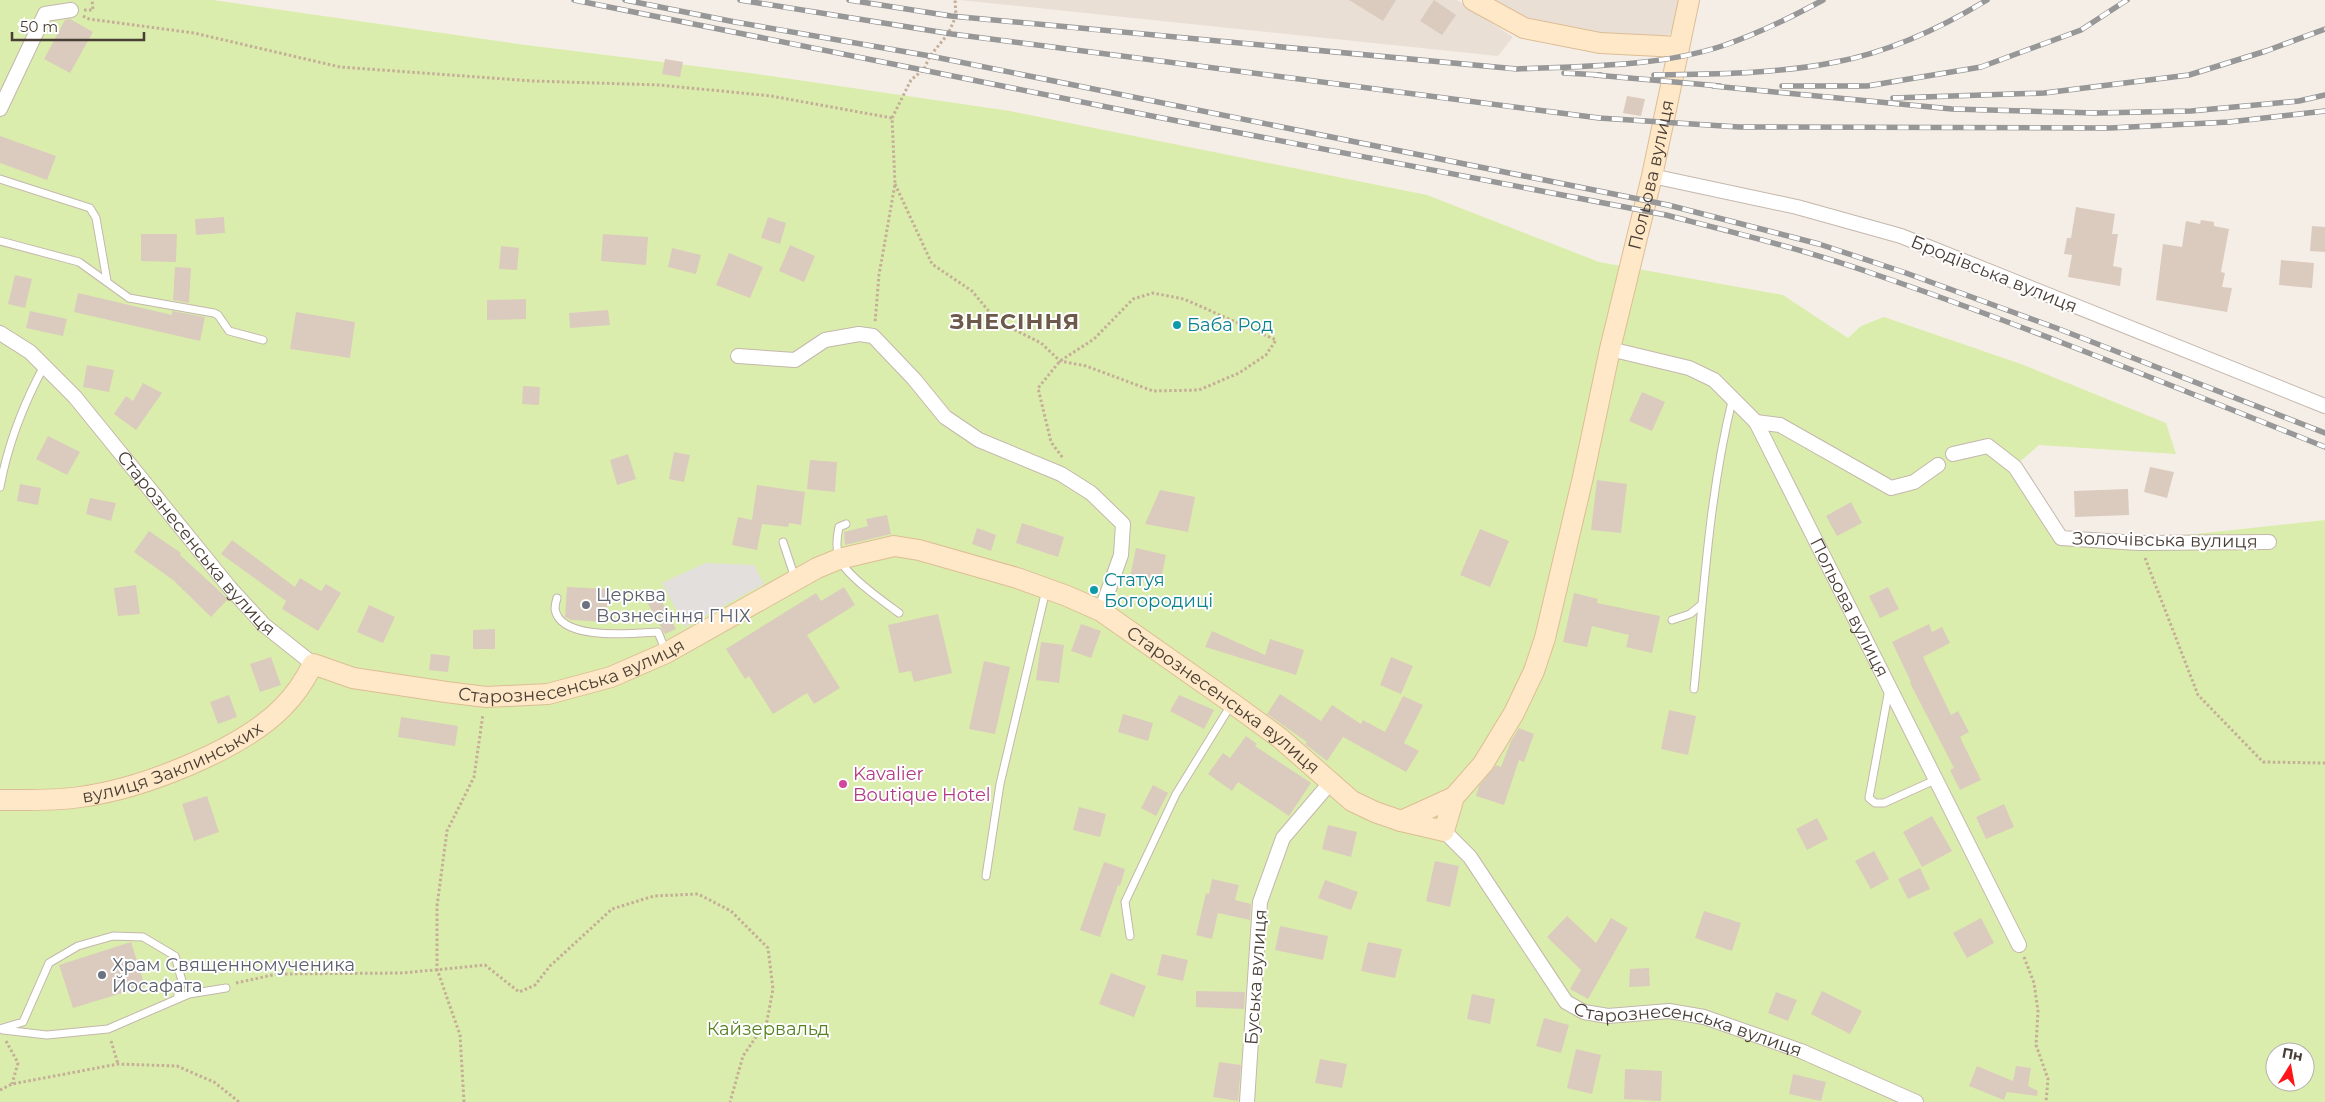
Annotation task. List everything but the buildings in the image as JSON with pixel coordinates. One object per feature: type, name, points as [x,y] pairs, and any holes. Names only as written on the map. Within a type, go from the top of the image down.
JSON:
[{"type":"street","points":[[1473,0],[1524,28],[1600,43],[1679,47]]},
{"type":"street","name":"Польова вулиця","points":[[1444,831],[1454,797],[1483,764],[1514,713],[1534,671],[1546,638],[1610,349],[1652,176],[1689,0]]},
{"type":"street","points":[[0,109],[44,14],[71,10]]},
{"type":"street","name":"Бродівська вулиця","points":[[1652,176],[1797,207],[1901,236],[2325,406]]},
{"type":"street","name":"Старознесенська вулиця","points":[[0,333],[30,352],[75,397],[230,588],[258,619],[313,664],[353,678],[486,697],[548,694],[610,677],[666,653],[795,579],[839,559],[894,546],[919,550],[1047,588],[1101,611],[1280,738],[1352,801],[1401,821],[1444,831],[1470,856],[1566,1002],[1584,1012],[1608,1016],[1669,1011],[1704,1017],[1801,1051],[1916,1102]]},
{"type":"street","points":[[738,356],[795,360],[825,340],[859,334],[873,336],[914,379],[945,417],[979,440],[1061,474],[1091,493],[1124,524],[1121,555],[1101,611]]},
{"type":"street","name":"Польова вулиця","points":[[1610,349],[1689,368],[1714,380],[1756,422],[2019,945]]},
{"type":"street","points":[[1756,422],[1780,425],[1891,488],[1914,482],[1938,465]]},
{"type":"street","name":"Золочівська вулиця","points":[[1953,454],[1988,446],[2015,466],[2061,538],[2139,544],[2269,542]]},
{"type":"street","name":"вулиця Заклинських","points":[[0,800],[80,797],[147,782],[213,753],[249,734],[282,709],[300,688],[313,664]]},
{"type":"street","name":"Буська вулиця","points":[[1247,1102],[1260,902],[1283,838],[1330,783]]},
{"type":"street","points":[[1401,821],[1454,797]]},
{"type":"lane","points":[[0,180],[90,208],[96,218],[107,281]]},
{"type":"lane","points":[[0,240],[80,262],[129,298],[214,313],[218,315],[229,331],[263,340]]},
{"type":"lane","points":[[0,487],[13,431],[24,404],[44,366]]},
{"type":"lane","points":[[1694,689],[1701,605],[1717,475],[1723,438],[1733,397]]},
{"type":"lane","points":[[846,524],[839,527],[837,537],[839,559],[863,587],[899,613]]},
{"type":"lane","points":[[783,542],[795,579]]},
{"type":"lane","points":[[986,876],[1000,784],[1047,588]]},
{"type":"lane","points":[[557,598],[555,610],[562,622],[588,632],[610,635],[658,632],[666,653]]},
{"type":"lane","points":[[1672,620],[1690,614],[1701,605]]},
{"type":"lane","points":[[1889,687],[1869,798],[1875,804],[1884,804],[1936,780]]},
{"type":"lane","points":[[1130,936],[1126,902],[1176,794],[1232,703]]},
{"type":"lane","points":[[0,1029],[24,1022],[49,963],[78,946],[113,936],[143,937],[175,956],[182,981],[177,999]]},
{"type":"lane","points":[[0,1029],[47,1035],[108,1029],[189,994],[226,988]]},
{"type":"path","points":[[873,336],[879,275],[895,184],[892,118],[911,80],[924,69],[930,56],[948,34],[956,16],[955,0]]},
{"type":"path","points":[[71,10],[88,19],[194,33],[340,67],[533,81],[660,85],[771,96],[892,118]]},
{"type":"path","points":[[895,184],[932,264],[972,291],[997,321],[1041,343],[1060,361],[1086,366],[1153,391],[1199,390],[1239,373],[1266,355],[1276,340],[1184,299],[1153,293],[1133,299],[1094,339],[1060,361],[1038,388],[1051,442],[1068,464]]},
{"type":"path","points":[[2139,544],[2198,695],[2263,762],[2325,763]]},
{"type":"path","points":[[464,1102],[460,1036],[437,969],[437,906],[448,831],[474,777],[486,697]]},
{"type":"path","points":[[226,988],[247,979],[277,974],[402,973],[485,965],[519,992],[535,985],[550,966],[612,909],[654,896],[698,894],[731,911],[768,948],[773,989],[767,1021],[742,1056],[730,1102]]},
{"type":"path","points":[[2019,945],[2034,983],[2038,1011],[2036,1044],[2048,1079],[2046,1102]]},
{"type":"path","points":[[108,1029],[118,1064]]},
{"type":"path","points":[[5,1039],[18,1063],[12,1084]]},
{"type":"path","points":[[0,1090],[12,1084],[118,1064],[177,1066],[214,1082],[239,1102]]},
{"type":"shaded area","points":[[960,0],[1457,0],[1513,37],[1498,56]]},
{"type":"shaded area","points":[[1495,0],[1684,0],[1678,27],[1667,36],[1597,33],[1533,21]]},
{"type":"shaded area","points":[[705,563],[754,565],[764,584],[685,627],[662,583]]},
{"type":"green space","name":"Кайзервальд","points":[[0,0],[213,0],[518,44],[750,73],[1010,111],[1427,195],[1599,262],[1783,295],[1848,338],[1861,326],[1884,317],[2021,364],[2166,423],[2176,454],[2039,445],[2015,466],[2068,543],[2149,539],[2325,520],[2325,1102],[0,1102]]},
{"type":"railway","points":[[574,0],[1157,117],[1666,215],[1823,257],[1931,294],[2100,358],[2325,447]]},
{"type":"railway","points":[[625,0],[735,22],[930,56],[1668,205],[1819,244],[1906,273],[2059,329],[2325,433]]},
{"type":"railway","points":[[740,0],[952,34],[1599,118],[1739,127],[2110,128],[2229,122],[2325,111]]},
{"type":"railway","points":[[849,0],[951,16],[1517,69],[1646,62],[1698,53],[1761,31],[1823,0]]},
{"type":"railway","points":[[1654,75],[1768,71],[1814,66],[1856,58],[1914,38],[1987,0]]},
{"type":"railway","points":[[1782,86],[1867,86],[1981,67],[2081,30],[2127,0]]},
{"type":"railway","points":[[1893,98],[2044,93],[2189,75],[2266,51],[2325,29]]},
{"type":"railway","points":[[1564,73],[1601,75]]},
{"type":"railway","points":[[1595,75],[1720,86]]},
{"type":"railway","points":[[1713,86],[1952,109],[2096,113],[2191,111],[2299,101],[2325,95]]},
{"type":"place","name":"Баба Род","points":[[1177,325]]},
{"type":"place","name":"Статуя Богородиці","points":[[1094,590]]},
{"type":"place","name":"Церква Вознесіння ГНІХ","points":[[586,605]]},
{"type":"place","name":"Kavalier Boutique Hotel","points":[[843,784]]},
{"type":"place","name":"Храм Священномученика Йосафата","points":[[102,975]]},
{"type":"district","name":"ЗНЕСІННЯ","points":[[1015,321]]}]
